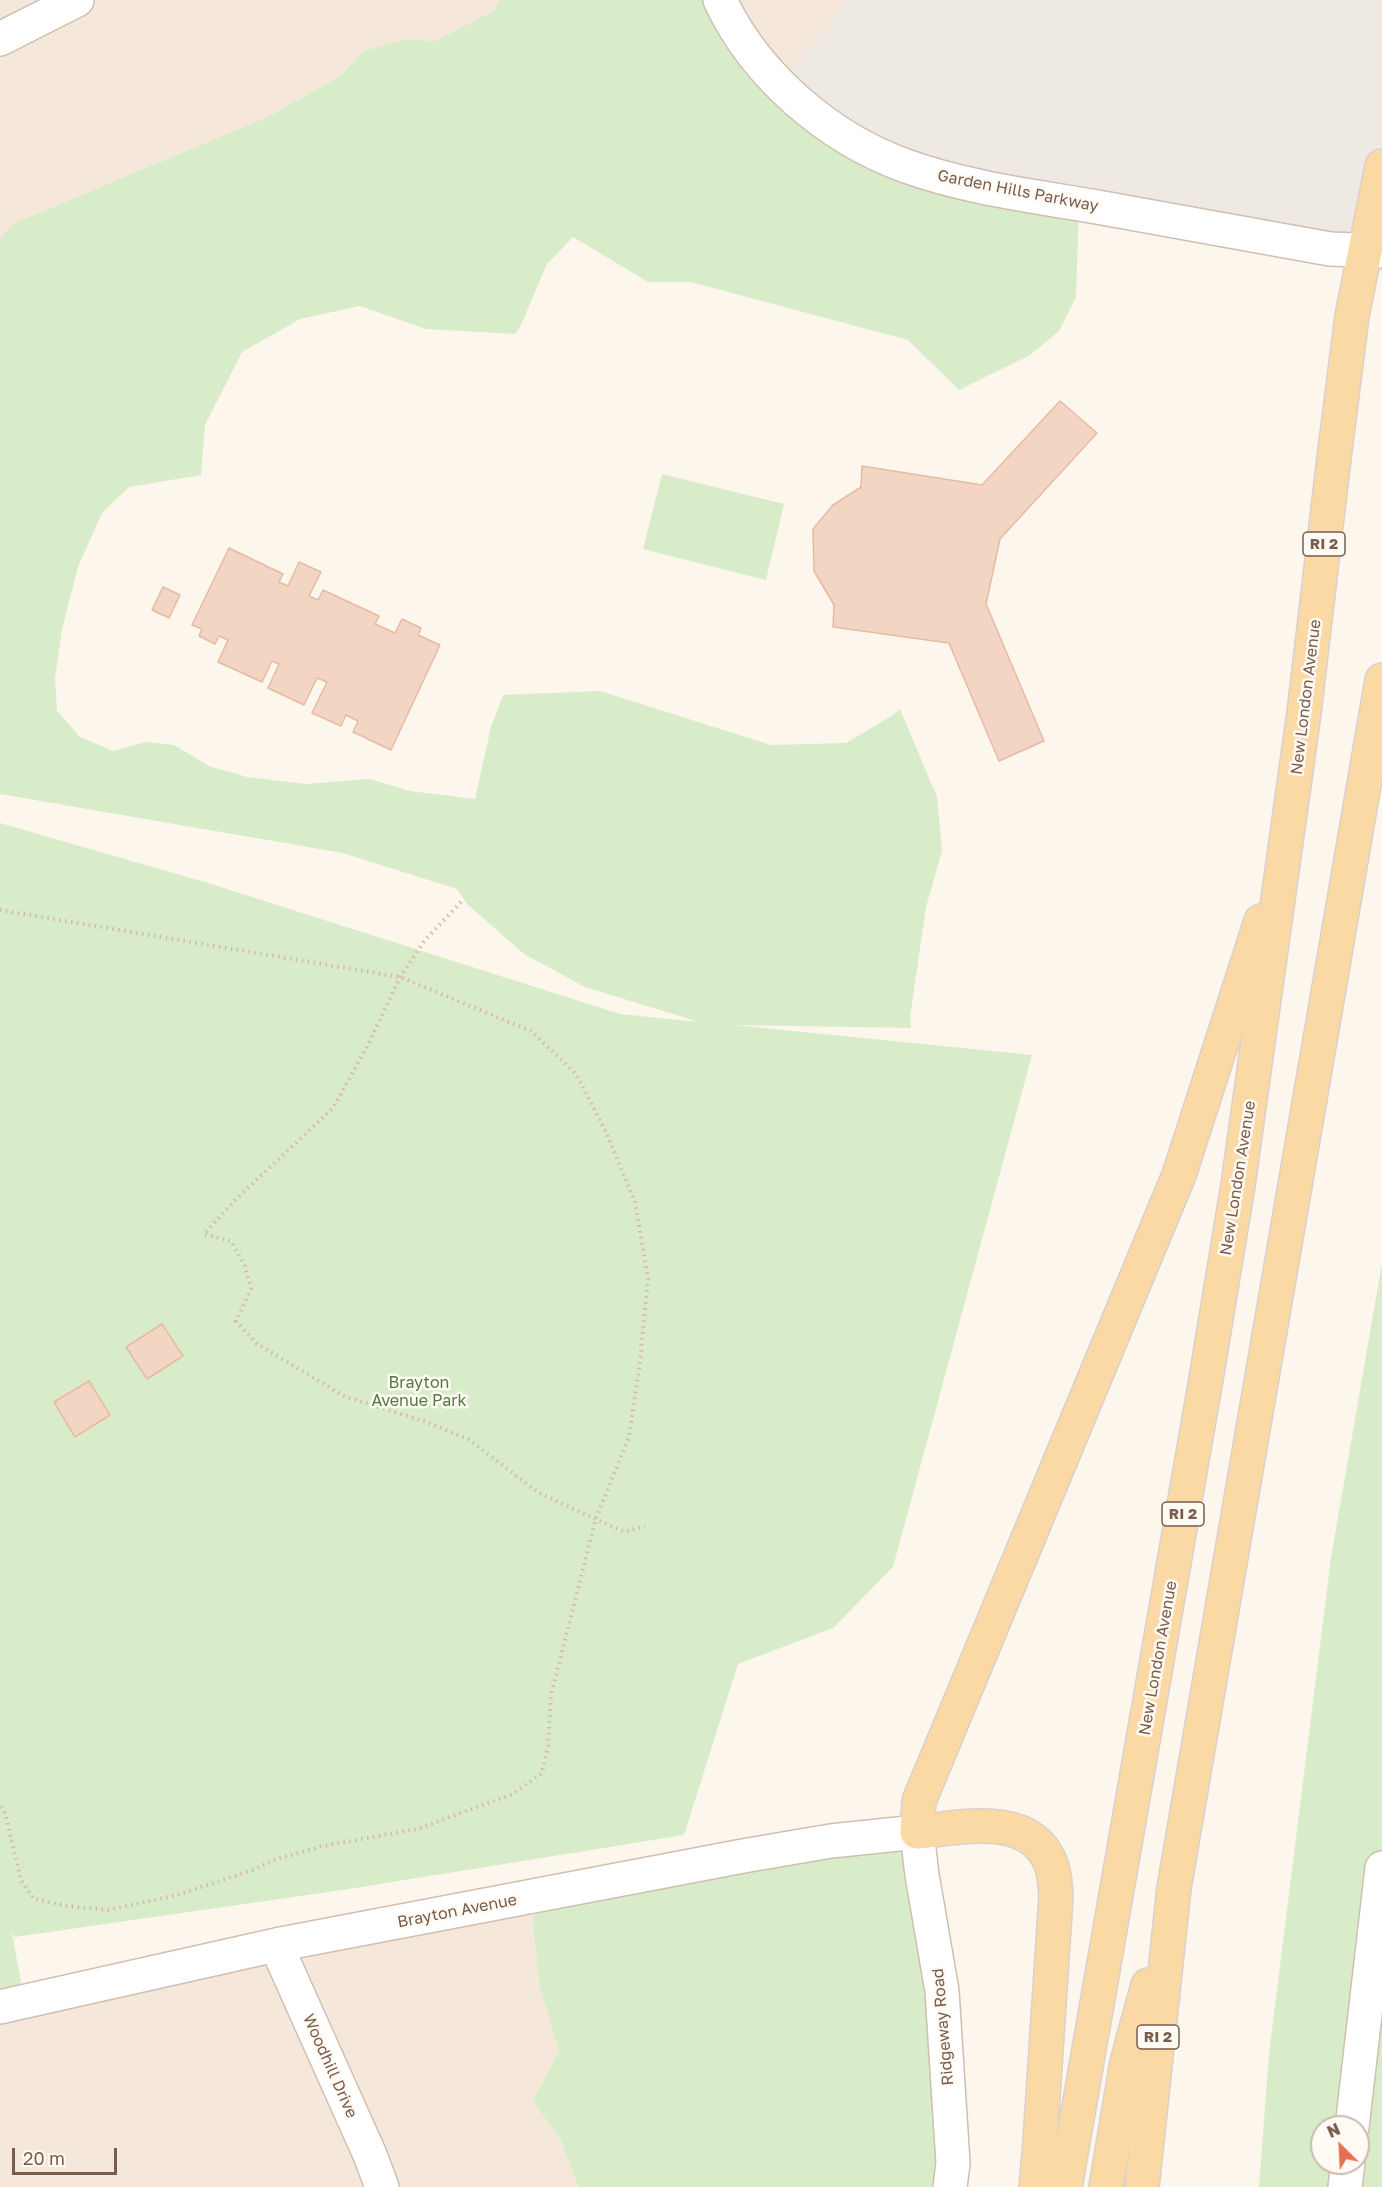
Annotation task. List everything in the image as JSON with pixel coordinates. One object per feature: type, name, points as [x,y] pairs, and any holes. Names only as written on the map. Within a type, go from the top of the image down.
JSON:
[{"type":"main road","name":"New London Avenue","points":[[1065,2187],[1238,1185],[1288,838],[1352,316],[1374,251],[1382,166]]},
{"type":"main road","name":"RI 2","points":[[1142,2187],[1174,1888],[1382,680]]},
{"type":"main road","points":[[1036,2187],[1056,1896],[1051,1864],[1034,1842],[1021,1832],[1009,1828],[984,1826],[916,1832],[919,1801],[1179,1175],[1288,838]]},
{"type":"main road","points":[[1106,2187],[1127,2062],[1174,1888]]},
{"type":"street","points":[[0,39],[76,0]]},
{"type":"street","name":"Garden Hills Parkway","points":[[720,0],[754,55],[786,90],[828,124],[865,147],[906,166],[983,187],[1330,249],[1374,251]]},
{"type":"street","name":"Brayton Avenue","points":[[0,2007],[276,1945],[765,1852],[831,1841],[916,1832]]},
{"type":"street","name":"Ridgeway Road","points":[[916,1832],[942,1991],[953,2163],[950,2187]]},
{"type":"street","points":[[1353,2115],[1382,1868]]},
{"type":"street","name":"Woodhill Drive","points":[[276,1945],[370,2155],[382,2187]]},
{"type":"path","points":[[461,903],[425,940],[400,977],[368,1045],[333,1108],[234,1201],[204,1234],[231,1240],[245,1266],[251,1289],[236,1321],[257,1344],[344,1396],[426,1422],[468,1439],[539,1492],[624,1532],[645,1526]]},
{"type":"path","points":[[0,910],[400,977],[531,1031],[576,1074],[606,1130],[634,1202],[648,1280],[640,1362],[629,1437],[596,1518],[551,1695],[548,1746],[542,1773],[513,1794],[417,1829],[323,1846],[274,1860],[253,1870],[177,1895],[108,1910],[67,1906],[34,1899],[21,1880],[0,1805]]},
{"type":"shaded area","points":[[0,0],[500,0],[493,11],[435,41],[407,39],[363,51],[339,77],[267,117],[12,224],[0,239]]},
{"type":"shaded area","points":[[728,0],[850,0],[784,77]]},
{"type":"shaded area","points":[[850,0],[1382,0],[1382,272],[1372,268],[935,181],[784,77]]},
{"type":"shaded area","points":[[527,1914],[532,1916],[540,1989],[559,2051],[533,2101],[561,2141],[578,2187],[0,2187],[0,2008]]},
{"type":"green space","name":"Brayton Avenue Park","points":[[500,0],[728,0],[748,41],[914,176],[1079,207],[1076,297],[1059,331],[1030,355],[959,390],[908,340],[691,282],[648,282],[573,237],[547,264],[515,334],[426,329],[360,306],[300,319],[242,352],[205,425],[201,475],[129,487],[102,513],[78,567],[62,629],[55,678],[57,711],[80,737],[113,751],[146,742],[174,745],[209,766],[247,777],[305,784],[370,779],[410,791],[475,799],[491,727],[503,695],[600,691],[771,745],[846,743],[900,709],[937,797],[942,851],[926,907],[910,1017],[911,1028],[734,1025],[1032,1055],[893,1567],[833,1628],[738,1664],[684,1835],[349,1889],[15,1937],[12,1933],[25,2004],[0,2008],[0,1921],[2,1921],[0,1919],[0,823],[208,883],[620,1014],[699,1022],[585,987],[524,954],[467,904],[457,889],[343,853],[0,794],[0,239],[12,224],[267,117],[339,77],[363,51],[407,39],[435,41],[493,11]]},
{"type":"green space","points":[[662,474],[784,504],[766,580],[643,549]]},
{"type":"green space","points":[[1382,1263],[1382,2187],[1259,2187],[1269,2054],[1331,1558]]},
{"type":"green space","points":[[928,1848],[951,2187],[578,2187],[561,2141],[533,2101],[559,2051],[540,1989],[532,1916],[553,1908],[745,1868]]},
{"type":"building","points":[[1060,401],[1097,433],[1000,539],[986,604],[1044,741],[999,761],[949,643],[833,627],[834,605],[814,571],[813,529],[833,505],[861,487],[862,466],[982,485]]},
{"type":"building","points":[[229,548],[283,574],[279,582],[288,586],[299,562],[321,572],[309,596],[318,600],[323,590],[379,616],[375,624],[395,633],[402,619],[421,628],[418,635],[440,645],[391,750],[353,732],[358,721],[346,715],[341,726],[312,713],[327,682],[317,678],[304,705],[268,688],[279,664],[272,661],[262,682],[218,662],[228,640],[219,636],[215,644],[199,636],[202,629],[192,625]]},
{"type":"building","points":[[163,587],[180,595],[169,618],[152,610]]},
{"type":"building","points":[[162,1324],[183,1356],[147,1379],[126,1347]]},
{"type":"building","points":[[89,1381],[110,1415],[75,1437],[54,1402]]}]
